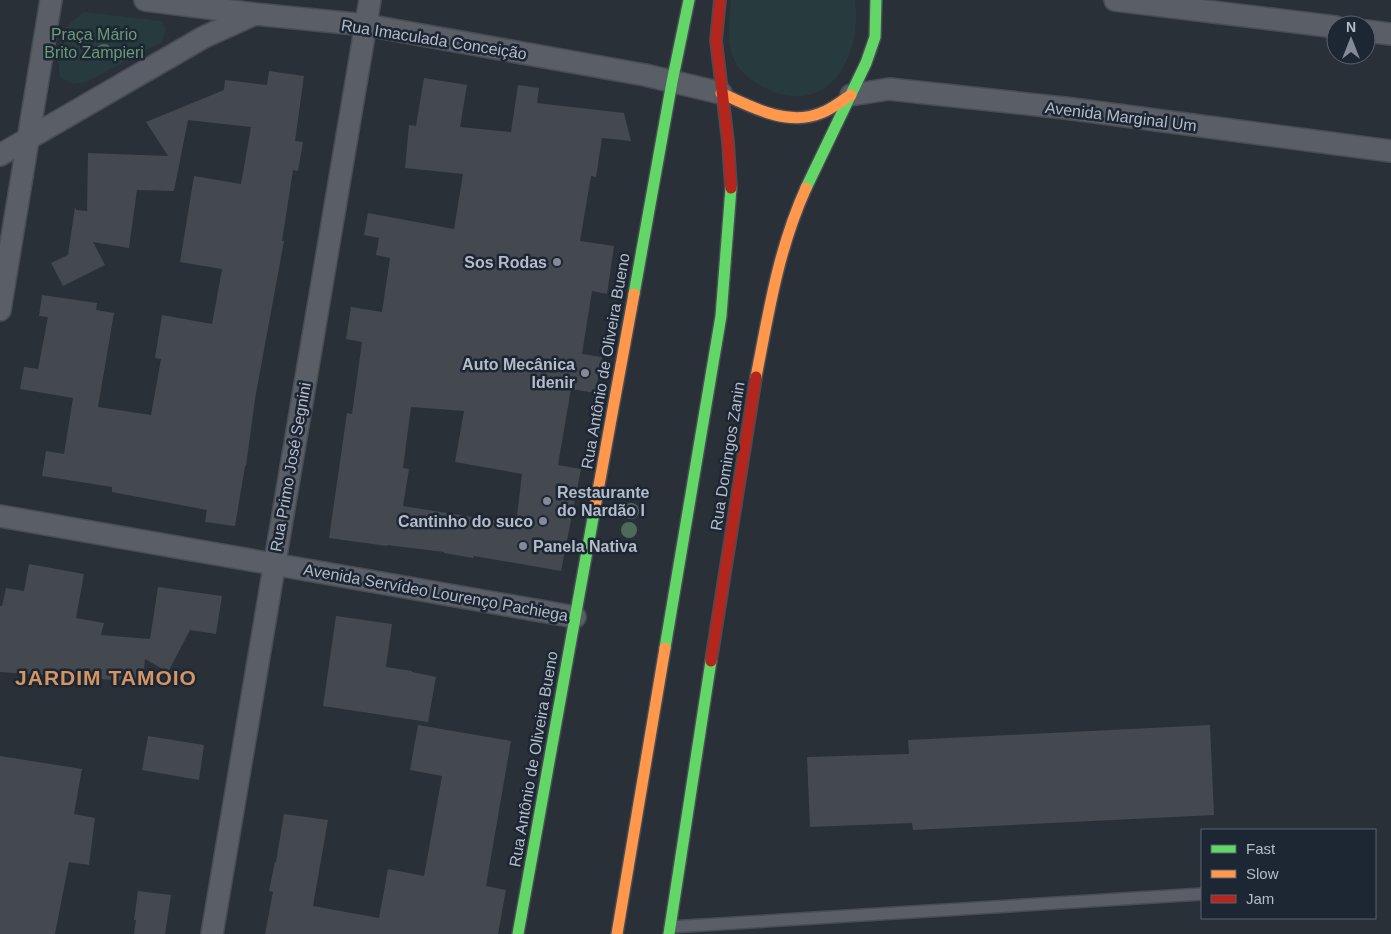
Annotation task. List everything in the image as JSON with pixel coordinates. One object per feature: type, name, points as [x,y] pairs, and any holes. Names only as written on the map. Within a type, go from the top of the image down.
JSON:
[{"type":"main road","name":"Rua Antônio de Oliveira Bueno","points":[[518,934],[672,82],[689,0]]},
{"type":"main road","name":"Rua Domingos Zanin","points":[[617,934],[721,316],[730,192],[728,142],[716,40],[720,0]]},
{"type":"main road","name":"Rua Domingos Zanin","points":[[670,931],[754,387],[779,261],[794,214],[866,63],[874,37],[876,0]]},
{"type":"main road","points":[[721,93],[751,107],[780,116],[800,117],[820,114],[851,95]]},
{"type":"street","points":[[0,310],[30,138],[51,0]]},
{"type":"street","name":"Rua Imaculada Conceição","points":[[146,0],[255,14],[366,25],[645,75],[721,93]]},
{"type":"street","name":"Rua Primo José Segnini","points":[[212,934],[370,0]]},
{"type":"street","points":[[1115,0],[1326,26]]},
{"type":"street","points":[[0,155],[204,37],[255,14]]},
{"type":"street","points":[[1376,32],[1391,34]]},
{"type":"street","name":"Avenida Marginal Um","points":[[851,95],[889,89],[1065,108],[1391,151]]},
{"type":"street","name":"Avenida Servídeo Lourenço Pachiega","points":[[0,516],[576,617]]},
{"type":"lane","points":[[670,931],[1201,894]]},
{"type":"green space","points":[[731,0],[855,0],[856,21],[853,41],[847,60],[837,77],[823,89],[807,95],[787,96],[760,86],[750,79],[735,62],[731,50],[729,21]]},
{"type":"green space","name":"Praça Mário Brito Zampieri","points":[[84,12],[162,21],[166,29],[162,42],[86,82],[73,84],[60,77],[59,48],[64,32],[75,18]]},
{"type":"building","points":[[269,71],[304,76],[295,141],[303,142],[298,171],[293,170],[282,241],[284,241],[255,399],[246,466],[235,526],[205,522],[207,510],[112,492],[112,487],[42,476],[46,451],[64,454],[73,398],[20,389],[24,367],[38,369],[48,317],[39,316],[42,295],[97,303],[96,310],[114,313],[98,407],[151,415],[161,359],[155,358],[162,315],[212,324],[222,269],[180,262],[194,176],[241,184],[251,127],[188,120],[174,191],[137,190],[129,248],[93,242],[105,265],[63,286],[51,263],[68,255],[75,207],[76,210],[87,211],[88,153],[168,156],[146,122],[224,90],[225,80],[267,85]]},
{"type":"building","points":[[424,78],[467,85],[460,127],[511,132],[518,85],[539,88],[537,103],[624,113],[631,141],[602,138],[596,177],[591,176],[580,241],[614,246],[607,294],[592,291],[582,354],[602,357],[595,393],[571,389],[558,465],[581,469],[561,571],[474,556],[473,558],[444,552],[329,538],[347,413],[352,414],[362,342],[346,339],[351,307],[382,312],[390,258],[376,255],[379,238],[364,235],[368,213],[454,229],[463,174],[405,168],[409,125],[416,126]],"holes":[[[411,407],[464,411],[455,462],[522,474],[516,524],[403,506],[409,469],[403,468]]]},
{"type":"building","points":[[29,564],[84,574],[76,618],[104,623],[101,635],[150,639],[158,587],[222,596],[216,634],[190,630],[168,672],[145,659],[143,682],[0,672],[0,606],[2,606],[6,588],[24,591]]},
{"type":"building","points":[[336,616],[392,624],[386,667],[436,677],[428,722],[323,706]]},
{"type":"building","points":[[418,725],[511,741],[486,886],[506,890],[498,934],[265,934],[273,892],[269,891],[284,814],[328,820],[313,906],[379,918],[388,869],[424,876],[442,776],[410,770]]},
{"type":"building","points":[[1210,725],[1214,815],[913,830],[912,823],[810,827],[807,757],[909,754],[908,740]]},
{"type":"building","points":[[148,736],[204,745],[199,780],[142,770]]},
{"type":"building","points":[[0,756],[82,769],[74,814],[95,818],[89,865],[69,862],[55,934],[0,934]]},
{"type":"building","points":[[138,891],[171,895],[165,934],[134,934]]},
{"type":"traffic: fast","points":[[634,294],[672,82],[689,0]]},
{"type":"traffic: fast","points":[[806,188],[866,63],[875,37],[876,0]]},
{"type":"traffic: fast","points":[[665,648],[721,316],[731,188]]},
{"type":"traffic: fast","points":[[518,934],[595,507]]},
{"type":"traffic: fast","points":[[669,934],[711,661]]},
{"type":"traffic: slow","points":[[721,93],[757,109],[783,117],[796,118],[821,113],[851,95]]},
{"type":"traffic: slow","points":[[756,377],[781,258],[796,211],[806,188]]},
{"type":"traffic: slow","points":[[595,507],[634,294]]},
{"type":"traffic: slow","points":[[617,934],[665,648]]},
{"type":"traffic: jam","points":[[720,0],[716,40],[728,142],[731,188]]},
{"type":"traffic: jam","points":[[711,661],[756,377]]},
{"type":"place","name":"Sos Rodas","points":[[557,262]]},
{"type":"place","name":"Auto Mecânica Idenir","points":[[585,373]]},
{"type":"place","name":"Restaurante do Nardão I","points":[[547,501]]},
{"type":"place","name":"Cantinho do suco","points":[[543,521]]},
{"type":"place","name":"Panela Nativa","points":[[523,546]]},
{"type":"district","name":"JARDIM TAMOIO","points":[[106,678]]}]
